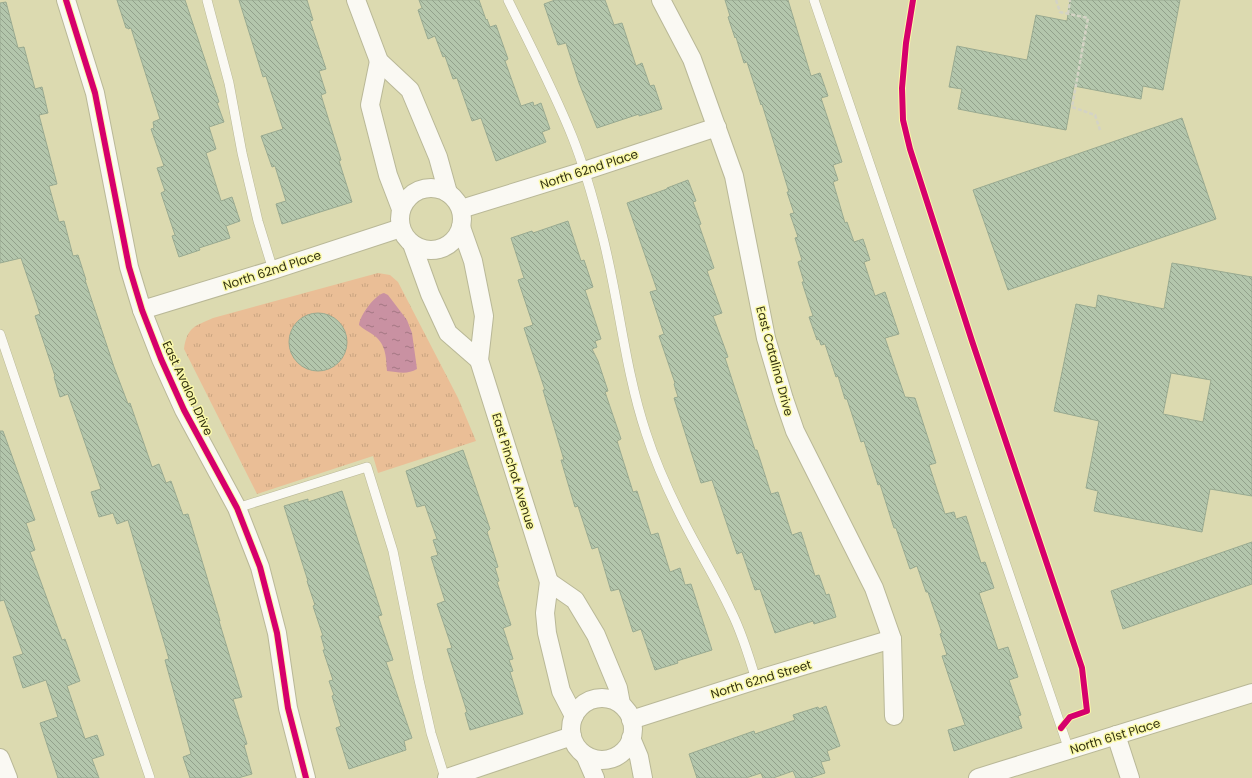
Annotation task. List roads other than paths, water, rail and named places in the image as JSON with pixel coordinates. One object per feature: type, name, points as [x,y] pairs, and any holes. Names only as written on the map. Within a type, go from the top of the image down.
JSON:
[{"type":"street","name":"East Avalon Drive","points":[[66,0],[95,93],[129,267],[142,310],[161,359],[184,410],[237,508],[260,567],[278,633],[288,708],[306,778]]},
{"type":"street","points":[[356,0],[378,61],[410,90],[438,157],[448,193]]},
{"type":"street","name":"East Catalina Drive","points":[[661,0],[692,59],[718,127],[734,176],[766,338],[795,431],[874,588],[892,639],[894,716]]},
{"type":"street","points":[[378,61],[370,105],[388,175],[401,209],[401,228],[407,239],[412,244],[421,249],[431,250],[441,249],[450,244],[462,227],[462,215],[458,202],[448,193],[440,189],[421,189],[412,194],[401,209]]},
{"type":"street","name":"North 62nd Place","points":[[461,209],[718,127]]},
{"type":"street","name":"East Pinchot Avenue","points":[[462,227],[473,261],[484,316],[479,360],[548,582],[545,613],[546,633],[562,691],[574,716]]},
{"type":"street","name":"North 62nd Place","points":[[142,310],[273,270],[401,228]]},
{"type":"street","points":[[412,244],[430,294],[448,333],[479,360]]},
{"type":"street","points":[[548,582],[575,600],[596,635],[618,688],[620,704]]},
{"type":"street","name":"North 62nd Street","points":[[631,720],[892,639]]},
{"type":"street","name":"North 61st Place","points":[[978,778],[1252,693]]},
{"type":"street","points":[[585,755],[594,759],[603,760],[620,754],[627,747],[632,732],[631,720],[626,710],[620,704],[604,698],[594,699],[579,708],[574,716],[571,729],[574,743],[585,755],[595,778]]},
{"type":"street","points":[[1116,735],[1130,778]]},
{"type":"street","points":[[446,778],[572,736]]},
{"type":"street","points":[[631,738],[639,757],[643,778]]},
{"type":"street","points":[[0,758],[8,778]]},
{"type":"lane","points":[[207,0],[229,83],[242,153],[258,221],[273,270]]},
{"type":"lane","points":[[508,0],[545,76],[568,128],[584,171],[612,274],[631,381],[646,433],[658,466],[680,514],[708,564],[732,612],[746,646],[756,680]]},
{"type":"lane","points":[[814,0],[1069,750]]},
{"type":"lane","points":[[0,334],[150,778]]},
{"type":"lane","points":[[237,508],[367,467],[393,551],[431,733],[446,778]]},
{"type":"water","points":[[384,293],[388,295],[407,320],[412,333],[417,369],[413,371],[402,373],[387,371],[386,355],[380,341],[359,325],[368,306],[376,297]]}]
